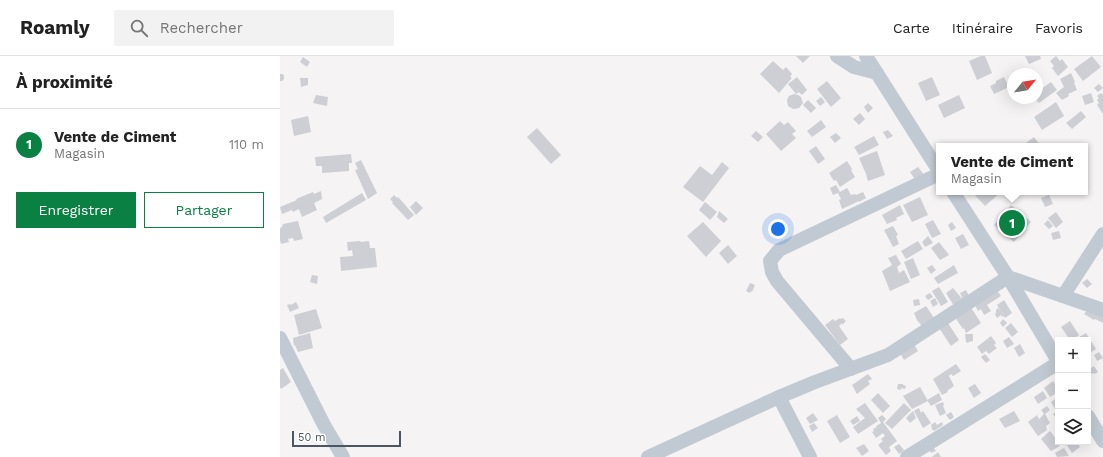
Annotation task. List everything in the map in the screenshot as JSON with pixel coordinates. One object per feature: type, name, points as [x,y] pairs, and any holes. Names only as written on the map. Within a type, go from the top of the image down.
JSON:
[{"type":"street","points":[[837,56],[854,66],[877,73]]},
{"type":"street","points":[[866,56],[936,166]]},
{"type":"street","points":[[851,369],[777,281],[772,272],[770,261],[779,250],[936,175]]},
{"type":"street","points":[[955,195],[1008,277],[1055,357]]},
{"type":"street","points":[[1063,296],[1103,234]]},
{"type":"street","points":[[648,457],[779,397],[888,355],[1008,277]]},
{"type":"street","points":[[1008,277],[1103,310]]},
{"type":"street","points":[[280,338],[324,425],[343,457]]},
{"type":"street","points":[[907,457],[1055,364]]},
{"type":"street","points":[[779,397],[810,457]]},
{"type":"street","points":[[1091,421],[1103,441]]},
{"type":"building","points":[[796,56],[810,56],[803,63]]},
{"type":"building","points":[[985,56],[992,73],[977,80],[969,61]]},
{"type":"building","points":[[1025,56],[1040,56],[1041,59],[1029,64]]},
{"type":"building","points":[[1056,56],[1060,61],[1062,59],[1068,67],[1058,76],[1052,68],[1054,66],[1050,61]]},
{"type":"building","points":[[1092,56],[1101,67],[1083,81],[1074,69]]},
{"type":"building","points":[[303,57],[310,62],[307,67],[300,62]]},
{"type":"building","points":[[773,61],[783,70],[786,67],[792,74],[790,77],[792,78],[779,93],[760,74]]},
{"type":"building","points":[[1071,73],[1077,90],[1068,94],[1069,96],[1062,100],[1056,93],[1064,87],[1060,79]]},
{"type":"building","points":[[280,74],[283,74],[284,76],[282,81],[280,81]]},
{"type":"building","points":[[797,77],[807,90],[802,95],[799,92],[796,94],[788,84]]},
{"type":"building","points":[[932,77],[940,95],[926,101],[918,83]]},
{"type":"building","points":[[1004,77],[1007,83],[1007,88],[994,94],[990,86],[996,83],[996,81]]},
{"type":"building","points":[[300,78],[308,78],[308,85],[301,87]]},
{"type":"building","points":[[827,81],[841,98],[831,107],[817,89]]},
{"type":"building","points":[[1051,82],[1057,90],[1043,100],[1043,88]]},
{"type":"building","points":[[1099,84],[1103,88],[1098,92],[1094,88]]},
{"type":"building","points":[[1091,93],[1094,102],[1085,105],[1082,96]]},
{"type":"building","points":[[1101,93],[1103,95],[1103,114],[1097,105],[1099,103],[1097,100],[1099,98],[1097,96]]},
{"type":"building","points":[[794,94],[801,97],[803,103],[799,108],[793,109],[788,106],[787,100],[789,96]]},
{"type":"building","points":[[316,95],[328,97],[327,106],[313,103]]},
{"type":"building","points":[[959,95],[965,108],[944,118],[938,105]]},
{"type":"building","points":[[821,97],[825,102],[820,106],[816,101]]},
{"type":"building","points":[[808,100],[816,108],[811,113],[803,105]]},
{"type":"building","points":[[1056,102],[1064,116],[1042,130],[1034,117]]},
{"type":"building","points":[[868,103],[873,108],[868,113],[864,107]]},
{"type":"building","points":[[1081,111],[1086,117],[1072,129],[1066,123]]},
{"type":"building","points":[[860,113],[865,119],[859,125],[853,119]]},
{"type":"building","points":[[308,116],[311,132],[294,136],[291,120]]},
{"type":"building","points":[[821,120],[826,127],[812,137],[807,131]]},
{"type":"building","points":[[780,121],[784,125],[788,122],[796,131],[792,134],[796,138],[781,151],[766,134]]},
{"type":"building","points":[[537,128],[561,155],[551,164],[527,137]]},
{"type":"building","points":[[888,130],[893,136],[887,139],[883,132]]},
{"type":"building","points":[[756,131],[763,137],[758,142],[751,136]]},
{"type":"building","points":[[836,133],[841,138],[835,143],[830,137]]},
{"type":"building","points":[[874,136],[879,145],[859,155],[854,147]]},
{"type":"building","points":[[1034,137],[1039,143],[1026,143]]},
{"type":"building","points":[[816,146],[825,159],[818,164],[809,151]]},
{"type":"building","points":[[877,151],[885,175],[868,181],[859,158]]},
{"type":"building","points":[[351,154],[352,163],[349,163],[349,171],[322,173],[322,166],[316,166],[315,157]]},
{"type":"building","points":[[361,160],[377,193],[368,199],[355,170],[358,169],[355,163]]},
{"type":"building","points":[[847,161],[855,177],[840,187],[829,173]]},
{"type":"building","points":[[722,162],[729,168],[703,202],[683,187],[700,166],[712,175]]},
{"type":"building","points":[[918,167],[925,176],[916,181],[910,172]]},
{"type":"building","points":[[836,185],[840,192],[847,188],[851,195],[856,195],[863,192],[866,198],[842,209],[839,200],[841,199],[838,193],[833,195],[830,188]]},
{"type":"building","points":[[321,191],[322,199],[314,203],[317,210],[302,217],[299,209],[282,214],[280,207],[313,192],[314,194]]},
{"type":"building","points":[[362,193],[366,200],[326,223],[323,217]]},
{"type":"building","points":[[394,195],[397,198],[398,197],[414,215],[408,220],[392,203],[393,202],[390,199]]},
{"type":"building","points":[[975,195],[998,195],[985,206]]},
{"type":"building","points":[[1008,195],[1012,195],[1016,199],[1012,204],[1006,197]]},
{"type":"building","points":[[1049,195],[1053,204],[1045,207],[1041,198]]},
{"type":"building","points":[[920,197],[928,215],[912,222],[903,205]]},
{"type":"building","points":[[416,201],[423,208],[416,215],[410,207]]},
{"type":"building","points":[[705,202],[717,212],[710,220],[699,210]]},
{"type":"building","points":[[900,205],[904,214],[896,218],[897,220],[887,224],[882,215]]},
{"type":"building","points":[[1011,205],[1031,222],[1014,242],[994,225]]},
{"type":"building","points":[[719,211],[728,219],[724,223],[717,217]]},
{"type":"building","points":[[1056,212],[1063,222],[1056,228],[1048,218]]},
{"type":"building","points":[[933,220],[941,234],[932,238],[925,224]]},
{"type":"building","points":[[1048,220],[1053,226],[1049,229],[1044,224]]},
{"type":"building","points":[[298,221],[303,239],[294,241],[293,238],[288,239],[289,242],[281,244],[280,228],[283,224]]},
{"type":"building","points":[[703,222],[721,241],[706,257],[687,236]]},
{"type":"building","points":[[952,222],[956,228],[951,231],[948,225]]},
{"type":"building","points":[[893,226],[898,235],[896,236],[899,244],[893,247],[884,230]]},
{"type":"building","points":[[1059,231],[1061,238],[1053,240],[1051,233]]},
{"type":"building","points":[[963,234],[969,245],[961,249],[955,238]]},
{"type":"building","points":[[928,236],[933,243],[925,247],[922,242]]},
{"type":"building","points":[[369,241],[370,248],[375,248],[377,267],[341,271],[340,257],[353,256],[352,250],[348,251],[347,242]]},
{"type":"building","points":[[918,241],[923,249],[906,259],[901,251]]},
{"type":"building","points":[[939,242],[949,255],[940,260],[931,248]]},
{"type":"building","points":[[728,245],[737,256],[728,264],[719,253]]},
{"type":"building","points":[[896,255],[901,264],[897,267],[899,273],[904,270],[910,282],[890,291],[882,271],[892,265],[888,258]]},
{"type":"building","points":[[913,258],[920,275],[911,279],[904,262]]},
{"type":"building","points":[[932,265],[936,270],[931,274],[927,268]]},
{"type":"building","points":[[954,265],[958,273],[938,284],[934,278]]},
{"type":"building","points":[[312,275],[318,276],[317,284],[310,282]]},
{"type":"building","points":[[1087,279],[1092,284],[1087,288],[1082,283]]},
{"type":"building","points":[[750,283],[755,285],[750,293],[746,291]]},
{"type":"building","points":[[939,287],[948,302],[941,306],[932,291]]},
{"type":"building","points":[[953,288],[963,300],[954,306],[946,293]]},
{"type":"building","points":[[996,289],[1001,296],[987,305],[991,311],[984,315],[981,309],[978,311],[974,303]]},
{"type":"building","points":[[966,290],[969,296],[963,300],[960,293]]},
{"type":"building","points":[[930,293],[933,297],[928,300],[925,296]]},
{"type":"building","points":[[935,298],[938,304],[933,307],[930,301]]},
{"type":"building","points":[[919,299],[920,305],[914,306],[913,300]]},
{"type":"building","points":[[1004,300],[1012,313],[1005,318],[997,305]]},
{"type":"building","points":[[296,302],[299,308],[290,312],[287,305],[291,305]]},
{"type":"building","points":[[926,306],[934,318],[922,326],[914,313]]},
{"type":"building","points":[[970,306],[981,323],[966,333],[964,328],[963,329],[954,316]]},
{"type":"building","points":[[998,308],[1004,316],[1002,317],[1001,315],[997,318],[995,314]]},
{"type":"building","points":[[1089,308],[1103,316],[1103,323],[1084,314]]},
{"type":"building","points":[[316,309],[322,328],[299,335],[294,315]]},
{"type":"building","points":[[843,318],[846,321],[839,326],[848,339],[840,345],[825,325],[833,319],[835,321]]},
{"type":"building","points":[[1003,319],[1007,323],[1003,327],[1000,323]]},
{"type":"building","points":[[1070,321],[1079,335],[1076,337],[1068,337],[1061,327]]},
{"type":"building","points":[[948,323],[959,340],[951,346],[939,328]]},
{"type":"building","points":[[1011,323],[1018,332],[1012,337],[1005,328]]},
{"type":"building","points":[[310,333],[313,348],[298,352],[295,345],[294,346],[293,338]]},
{"type":"building","points":[[1086,333],[1088,337],[1079,337]]},
{"type":"building","points":[[965,334],[973,334],[973,341],[968,343],[966,342]]},
{"type":"building","points":[[991,336],[996,343],[994,345],[997,348],[989,354],[986,351],[982,354],[977,347]]},
{"type":"building","points":[[1009,337],[1014,344],[1007,348],[1003,341]]},
{"type":"building","points":[[1091,341],[1096,349],[1091,352]]},
{"type":"building","points":[[914,344],[918,351],[904,360],[900,353]]},
{"type":"building","points":[[1020,344],[1025,353],[1019,357],[1014,348]]},
{"type":"building","points":[[1099,352],[1103,358],[1097,361],[1094,355]]},
{"type":"building","points":[[985,354],[990,360],[986,363],[981,357]]},
{"type":"building","points":[[956,364],[961,371],[953,376],[951,374],[949,376],[954,386],[942,395],[933,379]]},
{"type":"building","points":[[1094,366],[1098,372],[1092,374],[1091,368]]},
{"type":"building","points":[[283,368],[291,382],[281,389],[280,370]]},
{"type":"building","points":[[868,374],[872,379],[868,381],[870,384],[857,394],[852,385]]},
{"type":"building","points":[[1053,381],[1055,384],[1055,394],[1050,397],[1044,388]]},
{"type":"building","points":[[898,384],[903,384],[906,386],[905,389],[897,389]]},
{"type":"building","points":[[975,384],[981,393],[974,398],[968,388]]},
{"type":"building","points":[[920,387],[928,401],[912,409],[903,396]]},
{"type":"building","points":[[1043,391],[1047,398],[1038,404],[1034,397]]},
{"type":"building","points":[[878,393],[890,406],[883,413],[871,400]]},
{"type":"building","points":[[939,393],[942,400],[931,406],[927,400]]},
{"type":"building","points":[[1055,399],[1055,409],[1051,402]]},
{"type":"building","points":[[943,402],[946,413],[940,416],[935,405]]},
{"type":"building","points":[[865,403],[878,421],[858,434],[853,427],[865,418],[856,409]]},
{"type":"building","points":[[904,403],[911,410],[892,429],[885,423]]},
{"type":"building","points":[[1047,406],[1050,410],[1045,414],[1050,423],[1046,426],[1047,430],[1038,436],[1028,422],[1037,415],[1039,419],[1044,414],[1041,410]]},
{"type":"building","points":[[919,408],[921,413],[923,411],[931,423],[923,428],[914,411]]},
{"type":"building","points":[[913,411],[916,418],[910,423],[906,418]]},
{"type":"building","points":[[1014,411],[1020,421],[1005,428],[999,419]]},
{"type":"building","points":[[951,412],[954,417],[950,420],[946,415]]},
{"type":"building","points":[[813,413],[818,420],[810,424],[806,418]]},
{"type":"building","points":[[837,415],[850,437],[840,443],[827,421]]},
{"type":"building","points":[[882,415],[886,419],[883,422],[897,441],[889,447],[891,451],[886,455],[878,445],[883,441],[881,439],[885,436],[883,433],[876,438],[872,432],[874,431],[873,429],[877,427],[876,426],[881,423],[878,418]]},
{"type":"building","points":[[857,416],[860,421],[853,425],[850,421]]},
{"type":"building","points":[[935,422],[937,425],[942,422],[943,425],[934,431],[931,428],[931,425]]},
{"type":"building","points":[[814,423],[818,428],[812,432],[809,426]]},
{"type":"building","points":[[1050,431],[1055,437],[1055,445],[1060,446],[1051,451],[1041,439]]},
{"type":"building","points":[[864,444],[869,451],[862,456],[856,448]]},
{"type":"building","points":[[899,444],[904,450],[899,454],[894,447]]},
{"type":"building","points":[[1067,445],[1079,445],[1080,447],[1072,453]]},
{"type":"building","points":[[933,447],[936,451],[931,453],[929,449]]},
{"type":"building","points":[[1064,448],[1069,456],[1057,457],[1055,453]]},
{"type":"building","points":[[938,452],[941,457],[932,457]]},
{"type":"place","name":"Vente de Ciment","points":[[1012,223]]}]
